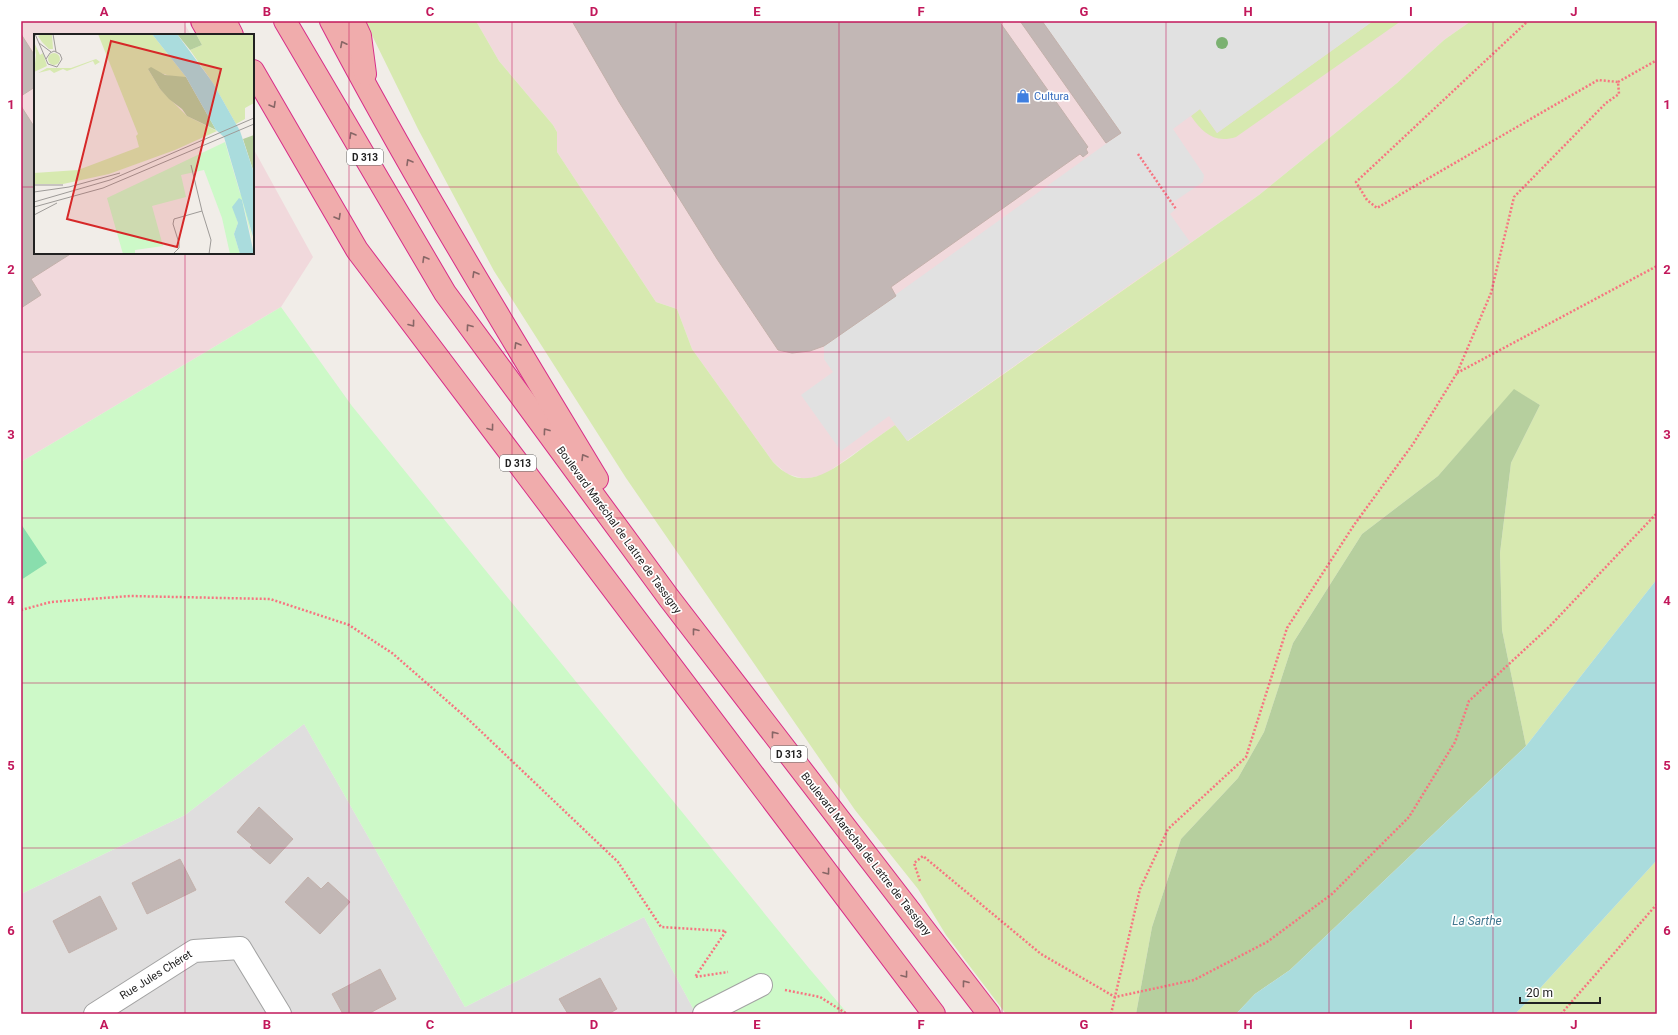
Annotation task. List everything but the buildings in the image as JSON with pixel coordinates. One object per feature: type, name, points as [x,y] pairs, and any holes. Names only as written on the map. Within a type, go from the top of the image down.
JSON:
[{"type":"highway","points":[[202,21],[209,34]]},
{"type":"highway","points":[[225,21],[232,34]]},
{"type":"highway","name":"Boulevard Maréchal de Lattre de Tassigny","points":[[285,21],[445,293],[669,598],[989,1014]]},
{"type":"highway","name":"D 313","points":[[331,21],[368,91],[505,327],[669,598]]},
{"type":"highway","name":"D 313","points":[[353,21],[360,36],[368,91]]},
{"type":"highway","name":"D 313","points":[[254,73],[357,250],[934,1014]]},
{"type":"street","name":"Rue Jules Chéret","points":[[95,1014],[194,951],[240,948],[280,1014]]},
{"type":"street","points":[[704,1014],[761,984]]},
{"type":"path","points":[[1528,21],[1356,182],[1367,200],[1377,208],[1598,80],[1618,82],[1657,60]]},
{"type":"path","points":[[1111,1014],[1140,889],[1168,829],[1246,757],[1287,628],[1354,525],[1413,444],[1457,373],[1491,293],[1514,197],[1606,103],[1619,94],[1618,82]]},
{"type":"path","points":[[1138,154],[1176,209]]},
{"type":"path","points":[[1457,373],[1657,266]]},
{"type":"path","points":[[921,882],[914,863],[923,856],[1041,954],[1115,998],[1194,980],[1267,942],[1332,894],[1409,817],[1455,742],[1469,701],[1549,627],[1657,513]]},
{"type":"path","points":[[21,610],[51,602],[130,596],[270,599],[349,625],[392,653],[451,705],[618,862],[661,927],[726,931],[695,977],[733,971]]},
{"type":"path","points":[[1561,1014],[1657,904]]},
{"type":"path","points":[[761,984],[820,997],[847,1014]]},
{"type":"shaded area","points":[[21,21],[183,21],[190,34],[34,34],[34,254],[254,254],[254,150],[313,257],[281,307],[21,462]]},
{"type":"shaded area","points":[[476,21],[1471,21],[1444,40],[1397,83],[1259,195],[907,441],[895,425],[824,475],[805,479],[787,474],[773,462],[692,349],[677,309],[656,302],[557,152],[557,132],[553,125],[499,61]]},
{"type":"shaded area","points":[[1042,21],[1373,21],[1217,133],[1200,109],[1173,129],[1204,175],[1203,182],[1172,203],[1176,209],[1170,214],[1190,242],[907,441],[889,416],[841,451],[801,395],[833,372],[824,359],[824,346],[1121,133]]},
{"type":"shaded area","points":[[304,724],[465,1007],[644,917],[696,1014],[21,1014],[21,894],[185,815]]},
{"type":"green space","points":[[365,21],[476,21],[499,61],[553,125],[557,132],[557,152],[656,302],[677,309],[692,349],[773,462],[783,471],[793,476],[803,478],[823,474],[832,469],[895,425],[908,441],[1259,195],[1397,83],[1444,40],[1471,21],[1657,21],[1657,579],[1526,746],[1502,630],[1500,553],[1511,463],[1540,405],[1514,390],[1438,476],[1362,534],[1293,643],[1264,732],[1238,778],[1181,839],[1152,927],[1136,1014],[1006,1014],[946,935],[918,889],[855,810],[626,478],[494,271],[418,129]]},
{"type":"green space","points":[[1373,21],[1401,21],[1236,137],[1228,139],[1215,138],[1204,132],[1191,116],[1200,109],[1217,133]]},
{"type":"green space","points":[[281,307],[352,406],[808,967],[848,1014],[696,1014],[644,917],[465,1007],[304,724],[185,815],[21,894],[21,462]]},
{"type":"green space","points":[[1514,389],[1540,405],[1511,463],[1500,553],[1502,630],[1526,746],[1290,970],[1255,994],[1236,1014],[1136,1014],[1152,927],[1181,839],[1238,778],[1264,732],[1293,643],[1362,534],[1438,476]]},
{"type":"green space","points":[[21,524],[47,563],[21,580]]},
{"type":"green space","points":[[1657,860],[1657,1014],[1515,1014],[1533,996]]},
{"type":"water","name":"La Sarthe","points":[[1657,579],[1657,860],[1533,996],[1515,1014],[1236,1014],[1255,994],[1290,970],[1526,746]]},
{"type":"place","name":"Cultura","points":[[1023,96]]}]
